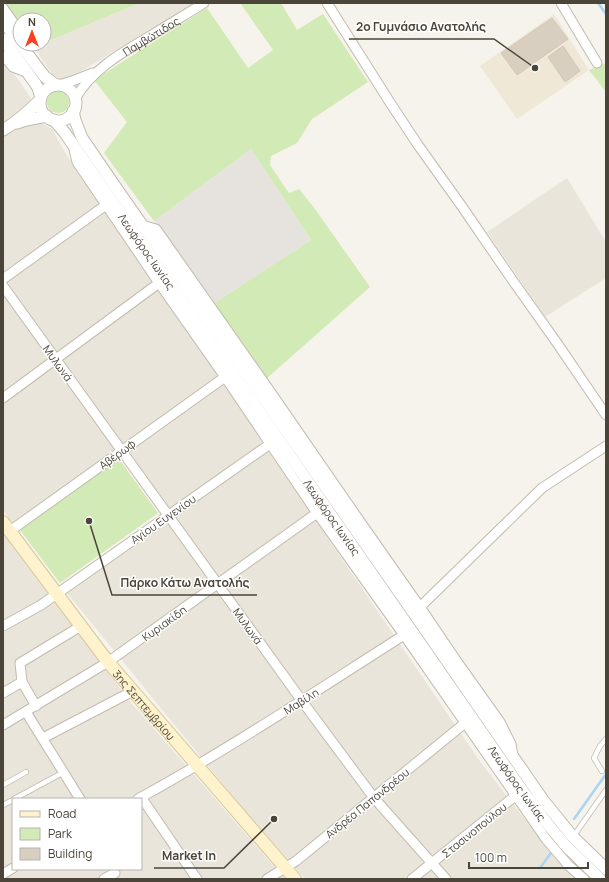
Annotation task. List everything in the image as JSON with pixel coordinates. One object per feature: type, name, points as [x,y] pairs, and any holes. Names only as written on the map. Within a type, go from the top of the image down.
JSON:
[{"type":"main road","name":"3ης Σεπτεμβρίου","points":[[5,530],[57,594],[108,662],[295,879]]},
{"type":"street","name":"Παμβώτιδος","points":[[75,99],[90,78],[126,50],[204,3]]},
{"type":"street","points":[[327,3],[388,101],[606,415]]},
{"type":"street","points":[[561,3],[597,63]]},
{"type":"street","points":[[3,8],[12,21]]},
{"type":"street","points":[[3,21],[45,77],[58,85]]},
{"type":"street","points":[[3,39],[38,88],[41,109],[50,118]]},
{"type":"street","points":[[28,52],[29,56]]},
{"type":"street","points":[[3,55],[13,67],[26,72]]},
{"type":"street","name":"Παμβώτιδος","points":[[58,85],[100,70]]},
{"type":"street","points":[[3,130],[24,115],[40,99],[46,89],[51,86],[64,86],[73,94],[76,103],[70,116],[65,119],[59,120],[50,118],[26,120],[13,124]]},
{"type":"street","name":"Λεωφόρος Ιωνίας","points":[[73,111],[82,138],[414,612],[543,800],[573,837],[606,869]]},
{"type":"street","name":"Λεωφόρος Ιωνίας","points":[[50,118],[60,126],[522,790],[566,846],[600,879]]},
{"type":"street","name":"Λεωφόρος Ιωνίας","points":[[74,146],[77,162],[225,377],[316,513],[404,635],[546,839],[569,866],[584,879]]},
{"type":"street","points":[[3,279],[106,205]]},
{"type":"street","name":"Λεωφόρος Ιωνίας","points":[[142,225],[156,229],[420,606],[500,722],[511,744],[513,757]]},
{"type":"street","points":[[3,398],[159,282]]},
{"type":"street","name":"Μυλωνά","points":[[3,286],[302,701],[374,798],[446,879]]},
{"type":"street","name":"Αβέρωφ","points":[[5,530],[122,451],[225,377]]},
{"type":"street","name":"Αγίου Ευγενίου","points":[[3,626],[41,605],[270,444]]},
{"type":"street","points":[[420,606],[542,488],[606,446]]},
{"type":"street","name":"Κυριακίδη","points":[[3,725],[108,662],[316,513]]},
{"type":"street","points":[[36,706],[22,682],[20,663],[81,626]]},
{"type":"street","name":"Μαβίλη","points":[[140,798],[302,701],[404,635]]},
{"type":"street","points":[[3,693],[22,682]]},
{"type":"street","points":[[43,738],[133,691]]},
{"type":"street","points":[[26,712],[79,798]]},
{"type":"street","name":"Ανδρέα Παπανδρέου","points":[[267,879],[296,861],[465,723]]},
{"type":"street","name":"Στασινοπούλου","points":[[412,879],[515,796]]},
{"type":"street","points":[[142,801],[197,879]]},
{"type":"street","points":[[6,879],[3,874],[12,869]]},
{"type":"street","points":[[104,879],[115,874]]},
{"type":"lane","points":[[602,771],[594,758],[600,746],[606,739]]},
{"type":"lane","points":[[3,785],[26,772]]},
{"type":"lane","points":[[16,798],[64,772]]},
{"type":"lane","points":[[573,837],[606,790]]},
{"type":"lane","points":[[3,805],[12,800]]},
{"type":"shaded area","points":[[139,3],[196,3],[68,79],[61,79],[52,74],[37,52],[52,52],[52,40]]},
{"type":"shaded area","points":[[554,14],[589,70],[517,119],[480,66]]},
{"type":"shaded area","points":[[3,58],[31,98],[28,109],[36,120],[52,129],[66,154],[479,760],[543,843],[578,879],[305,879],[244,810],[67,593],[175,518],[122,445],[13,523],[3,510]]},
{"type":"shaded area","points":[[251,149],[311,240],[213,304],[154,221]]},
{"type":"shaded area","points":[[567,178],[606,242],[606,278],[545,317],[487,232]]},
{"type":"shaded area","points":[[3,533],[129,700],[285,879],[3,879]]},
{"type":"green space","points":[[3,3],[139,3],[52,40],[52,12],[12,12],[12,16]]},
{"type":"green space","points":[[240,3],[281,3],[297,30],[323,14],[368,82],[312,119],[297,143],[271,156],[270,165],[289,193],[299,189],[315,209],[370,287],[265,380],[213,304],[311,240],[251,149],[154,221],[104,153],[127,122],[94,80],[207,8],[248,68],[273,50]]},
{"type":"green space","points":[[606,63],[606,92],[589,70]]},
{"type":"green space","points":[[58,91],[66,94],[69,102],[66,110],[58,113],[50,110],[47,102],[50,94]]},
{"type":"green space","points":[[119,459],[158,513],[60,583],[20,530]]},
{"type":"building","points":[[552,18],[568,39],[517,75],[501,53]]},
{"type":"building","points":[[563,46],[580,71],[565,82],[548,57]]},
{"type":"waterway","points":[[598,3],[606,14]]},
{"type":"waterway","points":[[574,819],[606,774]]},
{"type":"waterway","points":[[540,868],[551,853]]},
{"type":"place","name":"2ο Γυμνάσιο Ανατολής","points":[[535,68]]},
{"type":"place","name":"Πάρκο Κάτω Ανατολής","points":[[89,521]]},
{"type":"place","name":"Market In","points":[[274,819]]}]
